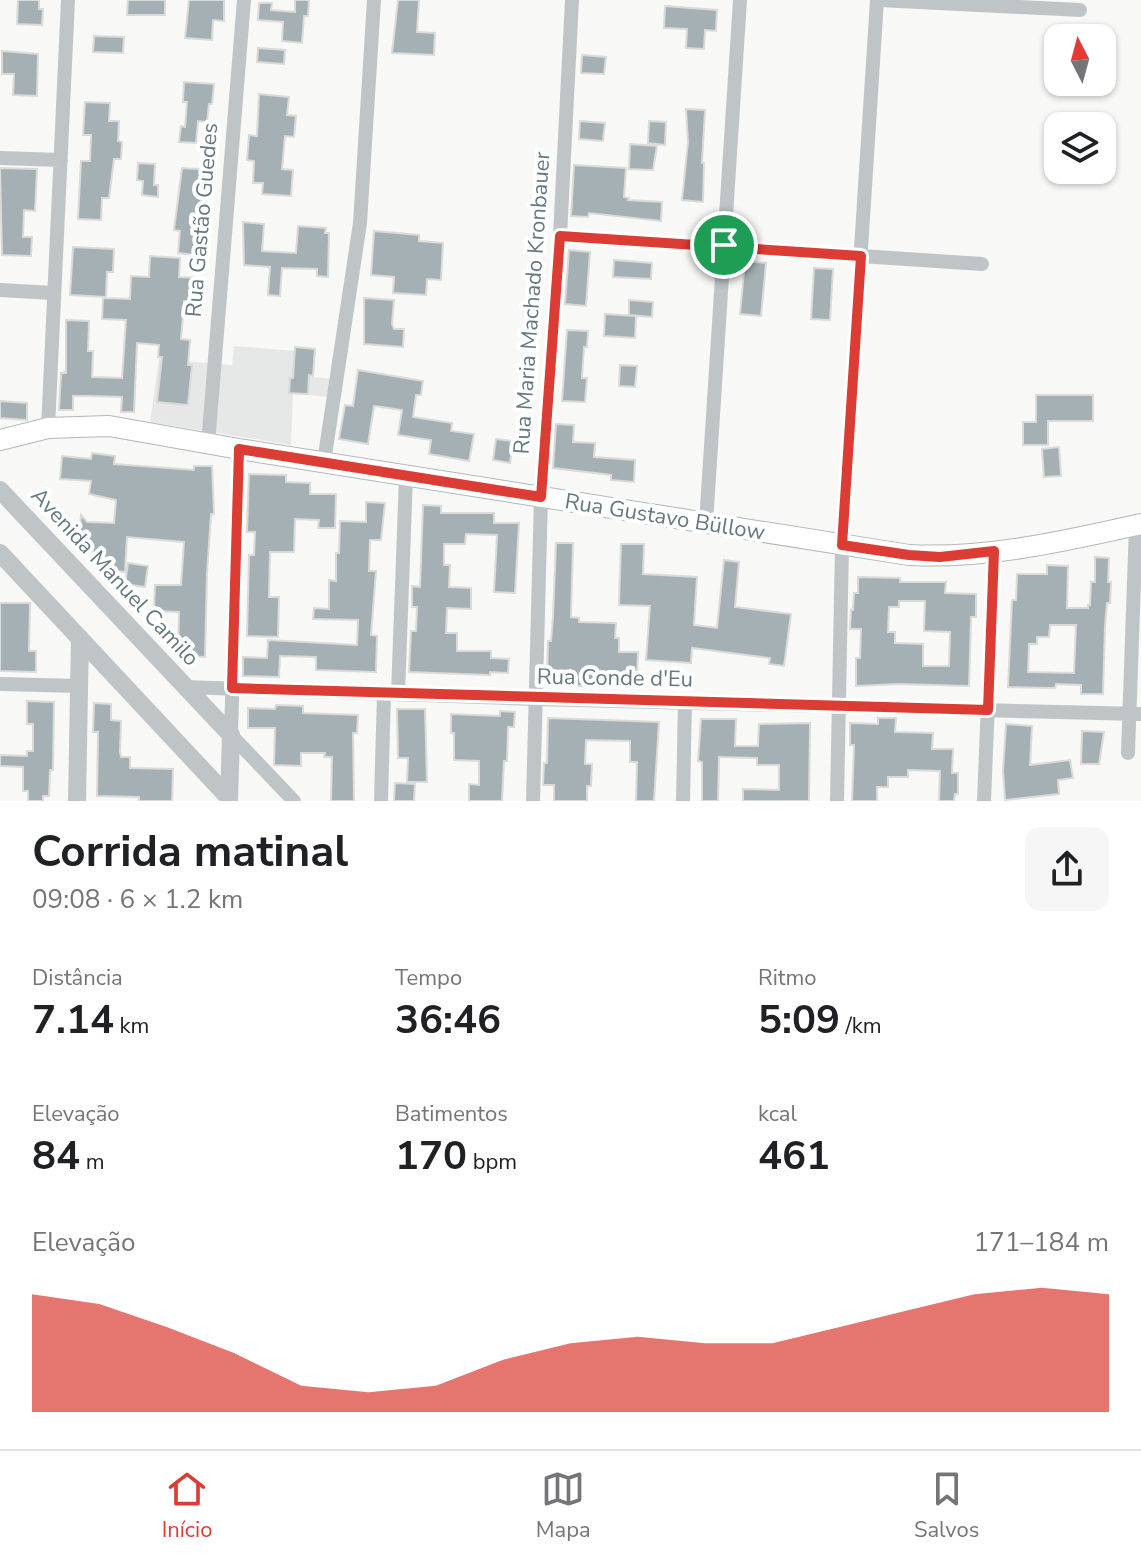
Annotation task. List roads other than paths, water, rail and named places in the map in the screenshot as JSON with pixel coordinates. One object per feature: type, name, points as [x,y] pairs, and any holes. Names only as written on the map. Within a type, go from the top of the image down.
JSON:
[{"type":"main road","name":"Rua Gustavo Büllow","points":[[0,440],[48,428],[109,426],[909,555],[940,557],[994,551],[1139,525]]},
{"type":"street","points":[[48,428],[68,0]]},
{"type":"street","name":"Rua Gastão Guedes","points":[[208,444],[244,0]]},
{"type":"street","points":[[324,462],[360,223],[374,0]]},
{"type":"street","name":"Rua Maria Machado Kronbauer","points":[[533,801],[541,497],[560,236],[572,0]]},
{"type":"street","points":[[706,523],[740,0]]},
{"type":"street","points":[[837,801],[842,545],[878,0],[1080,10]]},
{"type":"street","points":[[0,158],[61,160]]},
{"type":"street","points":[[560,236],[982,264]]},
{"type":"street","points":[[0,290],[54,293]]},
{"type":"street","points":[[230,800],[239,449]]},
{"type":"street","points":[[381,801],[406,476]]},
{"type":"street","name":"Avenida Manuel Camilo","points":[[0,490],[294,801]]},
{"type":"street","points":[[1128,753],[1135,714],[1139,525]]},
{"type":"street","points":[[984,801],[994,551]]},
{"type":"street","points":[[0,553],[230,800]]},
{"type":"street","points":[[77,801],[80,638]]},
{"type":"street","points":[[0,684],[80,686]]},
{"type":"street","name":"Rua Conde d'Eu","points":[[185,687],[1135,714]]},
{"type":"street","points":[[683,801],[685,701]]}]
